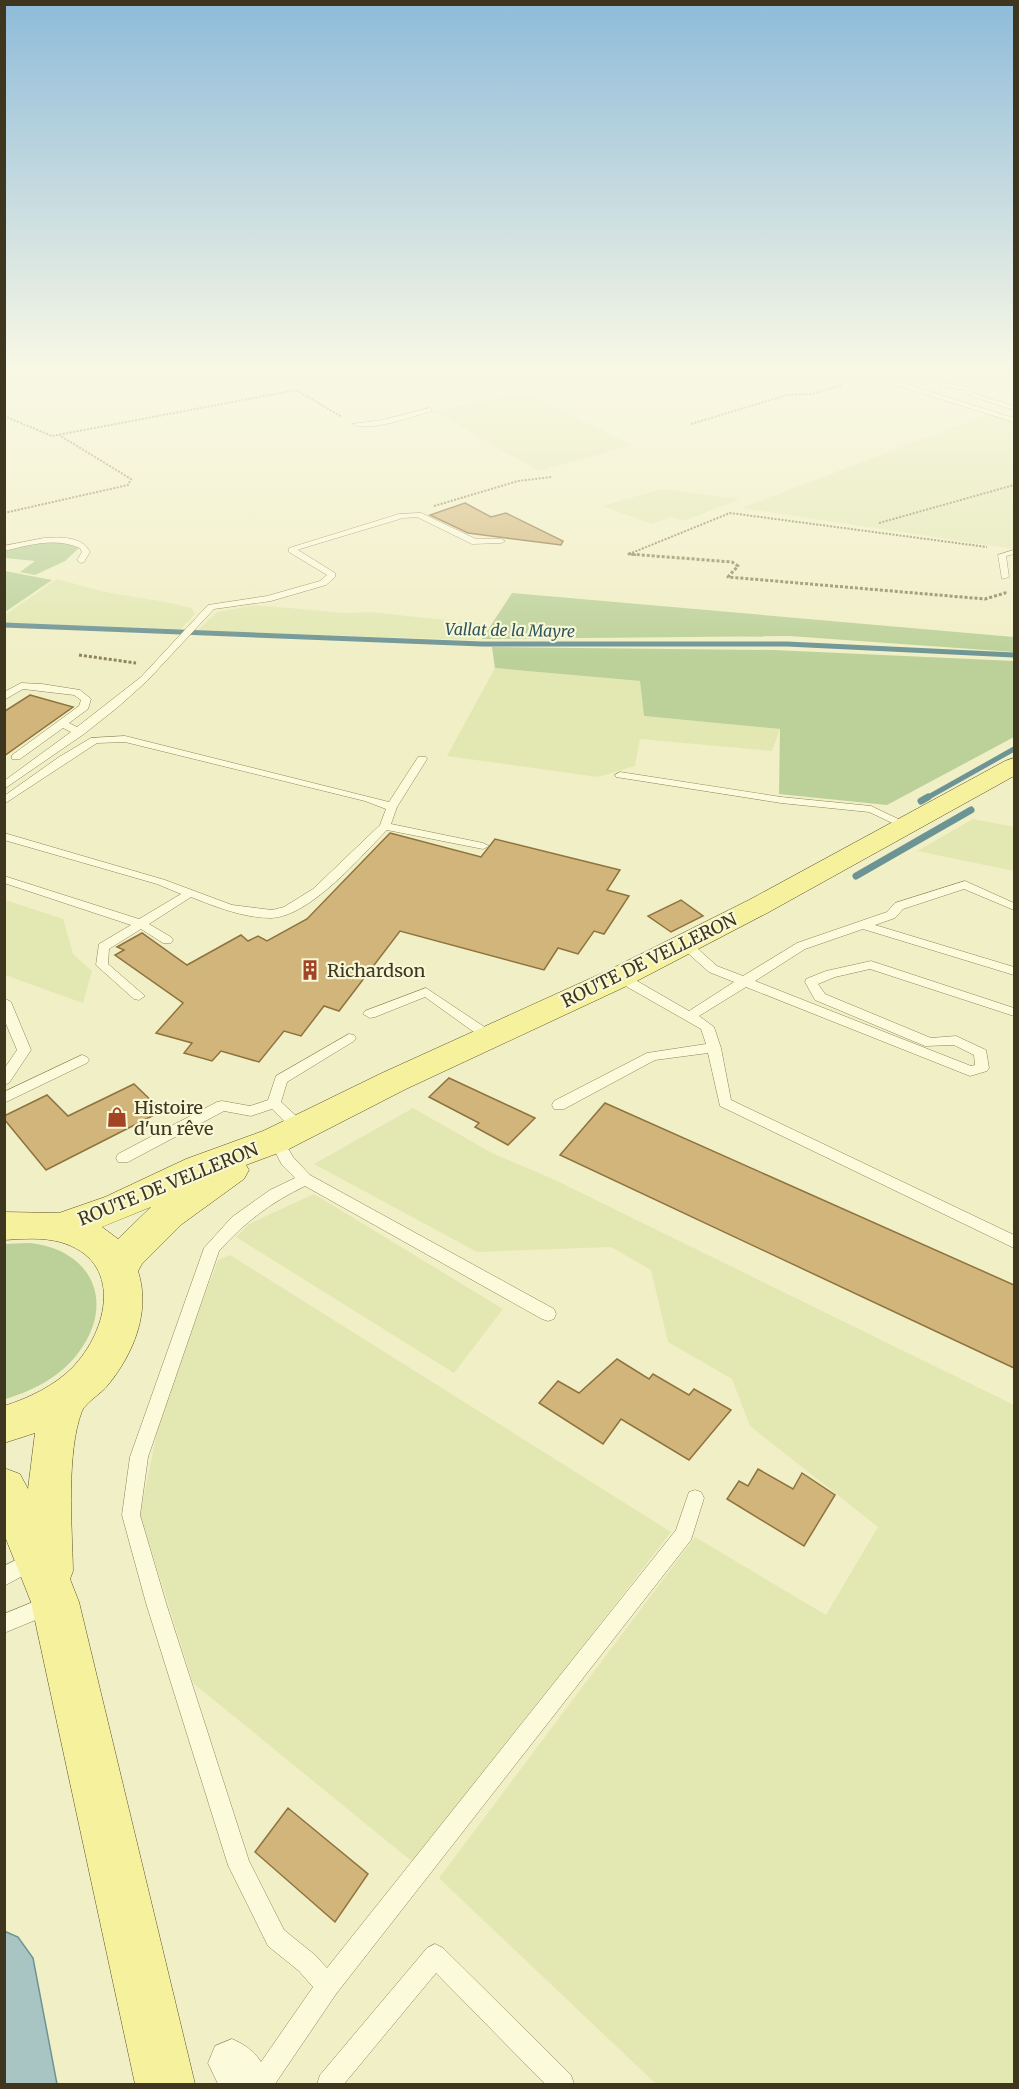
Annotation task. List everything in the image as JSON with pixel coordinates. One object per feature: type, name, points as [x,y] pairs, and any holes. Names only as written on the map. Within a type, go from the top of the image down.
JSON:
[{"type":"main road","name":"ROUTE DE VELLERON","points":[[61,1227],[117,1207],[199,1168],[288,1134],[620,977],[1014,766]]},
{"type":"main road","name":"ROUTE DE VELLERON","points":[[119,1269],[128,1252],[141,1237],[177,1208],[288,1134]]},
{"type":"main road","points":[[4,1226],[33,1224],[61,1227],[85,1236],[105,1250],[119,1269],[126,1293],[124,1319],[113,1347],[93,1374],[65,1398],[36,1414],[4,1425]]},
{"type":"main road","points":[[37,1580],[55,1427],[65,1398]]},
{"type":"main road","points":[[4,1488],[37,1580],[165,2085]]},
{"type":"lane","points":[[4,786],[80,732],[155,667],[212,607],[268,599],[323,583],[332,575],[292,550],[297,547],[402,516],[418,515],[475,542],[501,541]]},
{"type":"lane","points":[[4,549],[45,540],[62,539],[84,546],[86,552],[81,560]]},
{"type":"lane","points":[[1005,577],[1002,555],[1014,552]]},
{"type":"lane","points":[[4,697],[21,686],[77,692],[86,699],[84,707],[16,757]]},
{"type":"lane","points":[[62,724],[80,732]]},
{"type":"lane","points":[[4,801],[63,759],[95,740],[125,739],[369,799],[392,807]]},
{"type":"lane","points":[[4,836],[161,882],[230,908],[272,914],[288,910],[317,892],[385,826],[392,807],[422,759]]},
{"type":"lane","points":[[620,775],[781,800],[871,809],[907,825]]},
{"type":"lane","points":[[385,826],[483,846]]},
{"type":"lane","points":[[4,879],[141,924],[167,940]]},
{"type":"lane","points":[[688,1017],[801,946],[891,915],[899,906],[965,885],[1014,907]]},
{"type":"lane","points":[[139,996],[102,965],[103,947],[190,893]]},
{"type":"lane","points":[[863,924],[1014,971]]},
{"type":"lane","points":[[685,944],[713,969],[970,1071],[982,1068],[981,1053],[956,1040],[930,1043],[831,1002],[820,997],[811,982],[831,974],[871,965],[1014,1012]]},
{"type":"lane","points":[[620,977],[707,1027],[714,1048],[725,1103],[1014,1242]]},
{"type":"lane","points":[[370,1014],[426,992],[490,1037]]},
{"type":"lane","points":[[4,1002],[24,1050],[4,1080]]},
{"type":"lane","points":[[350,1038],[281,1079],[274,1103],[288,1134],[287,1161],[305,1179],[548,1314]]},
{"type":"lane","points":[[559,1106],[652,1056],[714,1048]]},
{"type":"lane","points":[[4,1098],[82,1060]]},
{"type":"lane","points":[[123,1158],[222,1106],[250,1111],[274,1103]]},
{"type":"lane","points":[[305,1179],[274,1194],[237,1221],[212,1248],[139,1457],[131,1515],[156,1604],[239,1865],[276,1938],[307,1963],[328,1986]]},
{"type":"lane","points":[[246,2078],[328,1986],[684,1534],[695,1498]]},
{"type":"lane","points":[[4,1624],[37,1580]]},
{"type":"lane","points":[[329,2085],[435,1956],[562,2085]]},
{"type":"path","points":[[4,513],[128,485],[131,479],[109,465]]},
{"type":"path","points":[[402,516],[518,482],[552,477]]},
{"type":"path","points":[[879,523],[1014,485]]},
{"type":"path","points":[[1005,554],[987,547],[730,513],[629,554],[732,562],[738,566],[728,577],[985,599],[1005,593],[1005,577]]},
{"type":"path","points":[[79,655],[155,667]]},
{"type":"green space","points":[[529,465],[559,465],[539,471]]},
{"type":"green space","points":[[853,465],[1014,465],[1014,549],[742,508]]},
{"type":"green space","points":[[662,489],[740,499],[684,521],[671,517],[652,524],[602,506]]},
{"type":"green space","points":[[48,541],[77,545],[79,548],[65,561],[35,575],[20,572],[35,561],[5,558],[5,551]]},
{"type":"green space","points":[[5,571],[52,580],[5,612]]},
{"type":"green space","points":[[57,579],[105,592],[172,603],[191,608],[195,614],[181,629],[5,623],[5,615]]},
{"type":"green space","points":[[512,593],[1014,637],[1014,652],[789,636],[482,639]]},
{"type":"green space","points":[[255,605],[346,613],[370,612],[483,624],[475,640],[197,631],[217,612]]},
{"type":"green space","points":[[492,647],[774,650],[1014,661],[1014,737],[887,805],[779,794],[780,729],[644,716],[640,681],[495,668]]},
{"type":"green space","points":[[495,668],[640,681],[644,716],[780,729],[772,751],[640,739],[635,766],[598,777],[447,756]]},
{"type":"green space","points":[[973,819],[1014,827],[1014,871],[917,851]]},
{"type":"green space","points":[[5,900],[63,919],[73,954],[92,971],[83,1003],[5,975]]},
{"type":"green space","points":[[413,1108],[492,1153],[555,1180],[1014,1405],[1014,2084],[656,2084],[439,1878],[695,1537],[826,1615],[878,1527],[750,1426],[732,1379],[668,1342],[651,1270],[611,1247],[477,1252],[314,1164]]},
{"type":"green space","points":[[314,1194],[503,1309],[454,1373],[236,1237],[249,1224]]},
{"type":"green space","points":[[5,1244],[37,1244],[56,1249],[71,1257],[83,1268],[91,1281],[96,1296],[96,1312],[92,1329],[83,1346],[68,1365],[38,1386],[5,1399]]},
{"type":"green space","points":[[230,1255],[671,1532],[415,1864],[193,1683],[140,1514],[162,1409],[218,1260]]},
{"type":"water","points":[[4,1931],[18,1937],[33,1958],[57,2084],[5,2084]]},
{"type":"building","points":[[465,503],[491,517],[506,513],[563,541],[561,545],[468,533],[430,515]]},
{"type":"building","points":[[30,695],[73,707],[4,756],[5,711]]},
{"type":"building","points":[[390,833],[481,857],[495,839],[620,870],[607,890],[629,896],[604,934],[594,931],[578,954],[558,948],[544,970],[400,931],[339,1011],[324,1006],[301,1036],[284,1031],[259,1062],[221,1051],[212,1061],[184,1053],[192,1043],[156,1033],[183,1003],[115,955],[124,950],[117,947],[142,933],[187,965],[241,935],[248,941],[258,936],[267,941],[307,919]]},
{"type":"building","points":[[681,900],[703,916],[671,932],[648,916]]},
{"type":"building","points":[[449,1078],[535,1118],[508,1145],[475,1127],[479,1123],[429,1097]]},
{"type":"building","points":[[134,1084],[162,1111],[46,1170],[4,1119],[4,1116],[47,1095],[68,1116]]},
{"type":"building","points":[[605,1103],[1014,1285],[1014,1368],[560,1155]]},
{"type":"building","points":[[617,1359],[649,1379],[653,1374],[689,1395],[694,1389],[731,1410],[689,1460],[621,1419],[603,1444],[539,1403],[558,1381],[579,1393]]},
{"type":"building","points":[[758,1469],[793,1489],[802,1473],[835,1495],[804,1546],[727,1499],[739,1481],[748,1486]]},
{"type":"building","points":[[288,1808],[368,1874],[335,1922],[255,1852]]},
{"type":"waterway","name":"Vallat de la Mayre","points":[[4,625],[482,644],[787,644],[1014,655]]},
{"type":"waterway","points":[[925,799],[1014,749]]},
{"type":"waterway","points":[[921,801],[928,797]]},
{"type":"waterway","points":[[856,876],[971,810]]},
{"type":"place","name":"Richardson","points":[[310,970]]},
{"type":"place","name":"Histoire d'un rêve","points":[[117,1117]]}]
